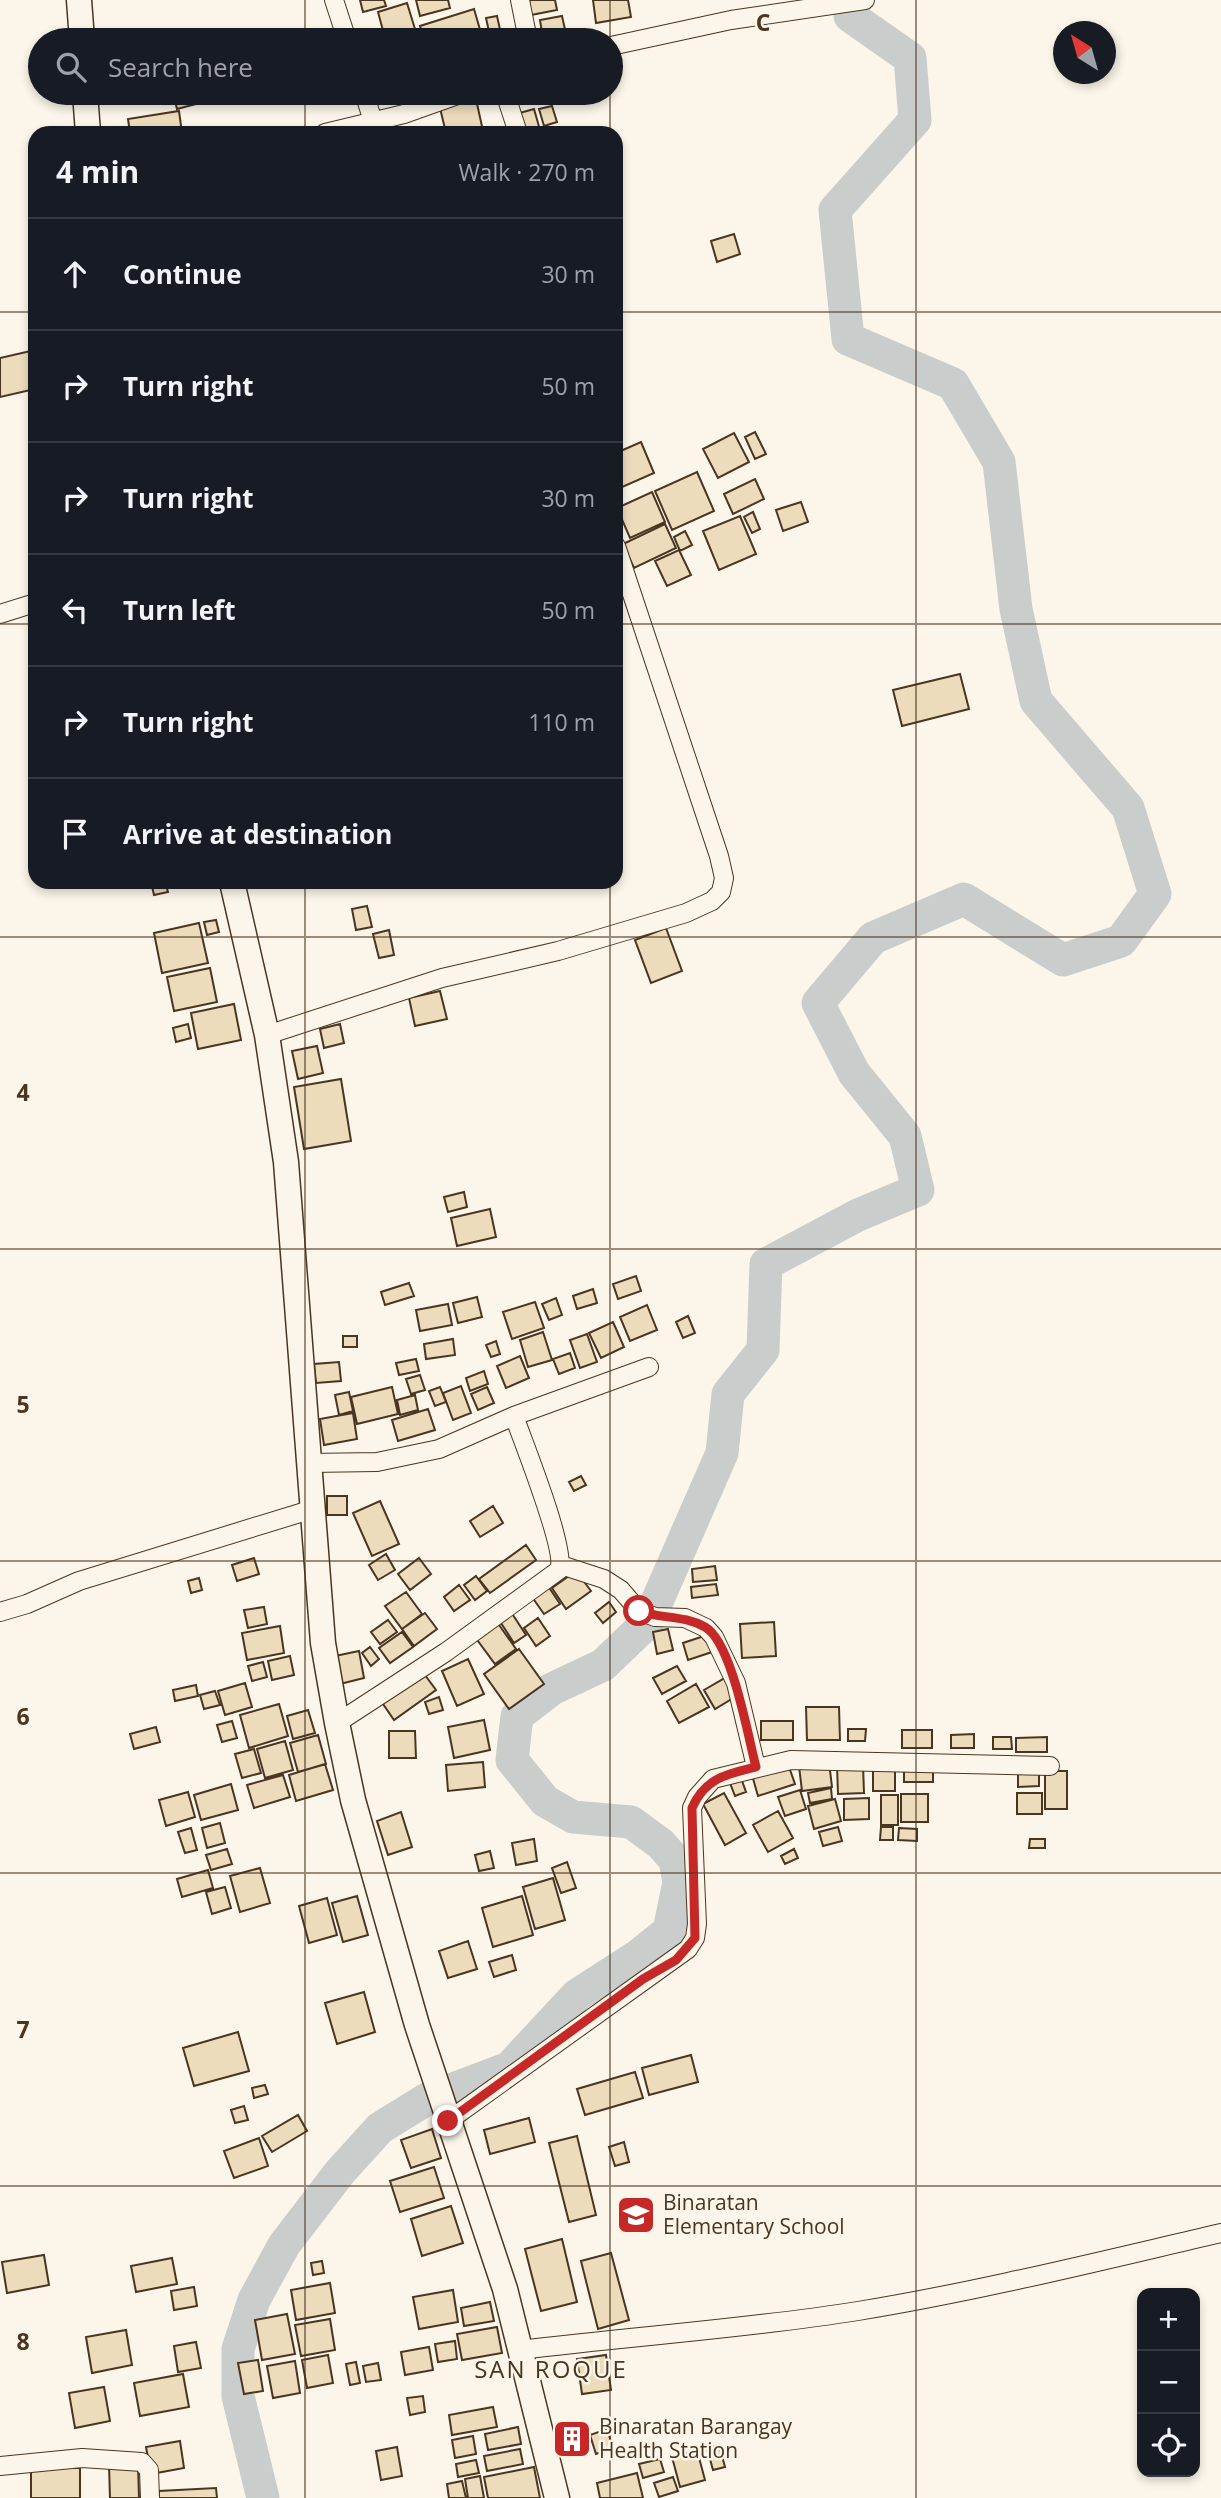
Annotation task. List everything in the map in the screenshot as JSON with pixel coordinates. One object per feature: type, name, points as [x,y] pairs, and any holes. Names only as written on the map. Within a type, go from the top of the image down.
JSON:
[{"type":"main road","points":[[79,0],[81,28]]},
{"type":"main road","points":[[86,105],[87,126]]},
{"type":"main road","points":[[234,889],[267,1035],[286,1162],[323,1643],[337,1723],[353,1800],[441,2102],[505,2289],[557,2498]]},
{"type":"street","points":[[334,0],[343,28]]},
{"type":"street","points":[[520,0],[526,28]]},
{"type":"street","points":[[623,44],[755,16],[865,0]]},
{"type":"street","points":[[368,105],[373,121]]},
{"type":"street","points":[[353,126],[429,105]]},
{"type":"street","points":[[509,105],[516,126]]},
{"type":"street","points":[[267,1035],[442,978],[558,951],[686,913],[712,901],[721,892],[724,878],[719,856],[623,566]]},
{"type":"street","points":[[0,614],[28,605]]},
{"type":"street","points":[[309,1463],[377,1462],[439,1449],[514,1416],[649,1367]]},
{"type":"street","points":[[337,1723],[446,1652],[556,1574],[561,1565],[556,1537],[514,1416]]},
{"type":"street","points":[[0,1612],[79,1581],[313,1510]]},
{"type":"street","points":[[561,1565],[604,1579],[621,1590],[647,1614],[685,1618],[706,1628],[714,1637],[736,1682],[756,1767]]},
{"type":"street","points":[[441,2102],[688,1949],[695,1938],[697,1924],[692,1808],[697,1797],[713,1780],[791,1760],[1050,1766]]},
{"type":"street","points":[[521,2350],[746,2328],[857,2311],[950,2295],[1221,2234]]},
{"type":"street","points":[[0,2466],[82,2458],[142,2462],[149,2470],[150,2498]]},
{"type":"building","points":[[360,0],[384,0],[386,6],[363,12]]},
{"type":"building","points":[[416,0],[448,0],[450,8],[420,16]]},
{"type":"building","points":[[529,0],[555,0],[557,10],[531,15]]},
{"type":"building","points":[[593,0],[628,0],[631,17],[596,23]]},
{"type":"building","points":[[407,3],[415,28],[382,28],[378,12]]},
{"type":"building","points":[[474,9],[480,28],[421,28]]},
{"type":"building","points":[[497,16],[500,28],[488,28],[486,18]]},
{"type":"building","points":[[562,16],[565,28],[541,28],[540,20]]},
{"type":"building","points":[[176,105],[192,105],[177,109]]},
{"type":"building","points":[[477,105],[482,126],[444,126],[440,108]]},
{"type":"building","points":[[552,106],[557,122],[544,126],[539,109]]},
{"type":"building","points":[[534,109],[539,126],[519,126],[516,114]]},
{"type":"building","points":[[179,111],[181,126],[129,126],[128,119]]},
{"type":"building","points":[[734,234],[740,254],[717,262],[711,241]]},
{"type":"building","points":[[28,352],[28,391],[0,397],[0,358]]},
{"type":"building","points":[[755,432],[766,454],[755,459],[745,437]]},
{"type":"building","points":[[734,433],[749,462],[718,478],[703,449]]},
{"type":"building","points":[[641,442],[654,473],[623,487],[623,450]]},
{"type":"building","points":[[697,472],[714,511],[672,530],[655,491]]},
{"type":"building","points":[[755,479],[764,499],[733,514],[724,494]]},
{"type":"building","points":[[652,492],[665,522],[630,538],[623,522],[623,505]]},
{"type":"building","points":[[801,502],[808,522],[783,531],[776,510]]},
{"type":"building","points":[[753,512],[760,529],[752,533],[744,517]]},
{"type":"building","points":[[740,516],[756,554],[719,570],[703,531]]},
{"type":"building","points":[[665,524],[676,548],[634,568],[623,544]]},
{"type":"building","points":[[685,531],[692,545],[680,551],[674,537]]},
{"type":"building","points":[[679,550],[691,575],[667,586],[655,561]]},
{"type":"building","points":[[960,674],[969,709],[902,726],[893,690]]},
{"type":"building","points":[[153,889],[167,889],[168,892],[154,895]]},
{"type":"building","points":[[367,906],[372,927],[356,930],[352,909]]},
{"type":"building","points":[[216,920],[219,932],[207,935],[204,922]]},
{"type":"building","points":[[199,923],[208,963],[162,973],[154,933]]},
{"type":"building","points":[[666,928],[682,971],[651,983],[635,940]]},
{"type":"building","points":[[389,930],[394,955],[379,958],[373,934]]},
{"type":"building","points":[[210,968],[217,1002],[174,1011],[167,977]]},
{"type":"building","points":[[440,991],[447,1019],[415,1026],[409,998]]},
{"type":"building","points":[[234,1004],[241,1040],[198,1049],[191,1013]]},
{"type":"building","points":[[188,1024],[191,1038],[176,1042],[173,1028]]},
{"type":"building","points":[[340,1024],[344,1043],[324,1048],[320,1029]]},
{"type":"building","points":[[317,1046],[323,1073],[298,1079],[292,1051]]},
{"type":"building","points":[[341,1079],[351,1141],[304,1149],[294,1087]]},
{"type":"building","points":[[464,1192],[467,1207],[448,1212],[444,1197]]},
{"type":"building","points":[[490,1209],[496,1237],[457,1246],[451,1218]]},
{"type":"building","points":[[636,1276],[641,1291],[618,1299],[613,1284]]},
{"type":"building","points":[[409,1283],[414,1296],[385,1305],[381,1292]]},
{"type":"building","points":[[593,1289],[597,1303],[577,1309],[573,1296]]},
{"type":"building","points":[[477,1297],[482,1317],[458,1323],[453,1303]]},
{"type":"building","points":[[556,1298],[562,1315],[549,1320],[542,1304]]},
{"type":"building","points":[[535,1302],[544,1328],[512,1339],[503,1312]]},
{"type":"building","points":[[448,1304],[452,1325],[420,1331],[416,1310]]},
{"type":"building","points":[[647,1305],[657,1330],[630,1341],[620,1317]]},
{"type":"building","points":[[688,1316],[695,1333],[683,1338],[676,1322]]},
{"type":"building","points":[[613,1322],[624,1347],[601,1358],[589,1333]]},
{"type":"building","points":[[543,1332],[552,1360],[528,1367],[520,1340]]},
{"type":"building","points":[[587,1334],[597,1362],[580,1368],[570,1340]]},
{"type":"building","points":[[343,1336],[357,1336],[357,1347],[343,1347]]},
{"type":"building","points":[[453,1339],[455,1355],[426,1359],[424,1344]]},
{"type":"building","points":[[496,1341],[500,1354],[491,1357],[486,1345]]},
{"type":"building","points":[[570,1353],[575,1368],[559,1374],[553,1359]]},
{"type":"building","points":[[520,1356],[529,1378],[506,1388],[497,1366]]},
{"type":"building","points":[[416,1359],[419,1371],[399,1375],[396,1363]]},
{"type":"building","points":[[339,1362],[341,1381],[316,1383],[314,1364]]},
{"type":"building","points":[[484,1371],[488,1384],[470,1391],[466,1378]]},
{"type":"building","points":[[420,1375],[425,1390],[411,1394],[406,1379]]},
{"type":"building","points":[[461,1386],[471,1413],[453,1420],[443,1393]]},
{"type":"building","points":[[392,1387],[398,1414],[357,1424],[351,1397]]},
{"type":"building","points":[[440,1387],[446,1402],[435,1406],[429,1391]]},
{"type":"building","points":[[487,1387],[494,1403],[478,1410],[471,1394]]},
{"type":"building","points":[[349,1392],[353,1411],[339,1415],[335,1395]]},
{"type":"building","points":[[415,1395],[418,1410],[400,1415],[397,1400]]},
{"type":"building","points":[[428,1409],[435,1430],[398,1441],[392,1420]]},
{"type":"building","points":[[353,1413],[357,1439],[324,1445],[320,1419]]},
{"type":"building","points":[[581,1476],[586,1485],[574,1491],[569,1482]]},
{"type":"building","points":[[327,1496],[347,1496],[347,1515],[327,1515]]},
{"type":"building","points":[[380,1501],[399,1544],[372,1556],[353,1513]]},
{"type":"building","points":[[493,1506],[503,1523],[480,1537],[470,1521]]},
{"type":"building","points":[[526,1545],[536,1560],[490,1593],[479,1579]]},
{"type":"building","points":[[386,1554],[395,1570],[378,1580],[369,1565]]},
{"type":"building","points":[[254,1558],[259,1574],[237,1581],[232,1565]]},
{"type":"building","points":[[419,1558],[431,1574],[410,1590],[398,1574]]},
{"type":"building","points":[[715,1566],[717,1580],[693,1582],[692,1569]]},
{"type":"building","points":[[576,1571],[591,1591],[566,1609],[552,1588]]},
{"type":"building","points":[[476,1576],[487,1591],[475,1600],[464,1585]]},
{"type":"building","points":[[199,1578],[202,1590],[191,1593],[188,1581]]},
{"type":"building","points":[[716,1584],[718,1595],[692,1598],[691,1587]]},
{"type":"building","points":[[459,1585],[470,1600],[454,1611],[444,1597]]},
{"type":"building","points":[[548,1586],[560,1604],[544,1614],[532,1597]]},
{"type":"building","points":[[406,1592],[422,1614],[402,1629],[385,1606]]},
{"type":"building","points":[[609,1602],[616,1612],[603,1623],[595,1613]]},
{"type":"building","points":[[264,1607],[267,1624],[248,1628],[244,1610]]},
{"type":"building","points":[[511,1612],[526,1635],[514,1643],[499,1620]]},
{"type":"building","points":[[425,1613],[437,1629],[414,1646],[402,1629]]},
{"type":"building","points":[[538,1618],[550,1636],[536,1646],[524,1628]]},
{"type":"building","points":[[388,1620],[397,1632],[380,1644],[371,1632]]},
{"type":"building","points":[[497,1622],[516,1649],[495,1664],[475,1637]]},
{"type":"building","points":[[774,1622],[776,1656],[742,1658],[740,1624]]},
{"type":"building","points":[[280,1626],[284,1653],[247,1660],[242,1633]]},
{"type":"building","points":[[668,1629],[673,1650],[657,1654],[653,1632]]},
{"type":"building","points":[[402,1632],[413,1647],[390,1663],[379,1648]]},
{"type":"building","points":[[707,1635],[712,1652],[688,1660],[683,1643]]},
{"type":"building","points":[[370,1647],[379,1659],[371,1666],[362,1653]]},
{"type":"building","points":[[519,1649],[544,1684],[509,1709],[484,1674]]},
{"type":"building","points":[[359,1651],[364,1678],[340,1684],[335,1656]]},
{"type":"building","points":[[290,1656],[294,1675],[272,1680],[268,1661]]},
{"type":"building","points":[[468,1659],[484,1694],[457,1706],[442,1671]]},
{"type":"building","points":[[263,1662],[267,1677],[252,1681],[248,1666]]},
{"type":"building","points":[[677,1666],[686,1681],[662,1694],[653,1678]]},
{"type":"building","points":[[422,1671],[436,1690],[394,1720],[381,1701]]},
{"type":"building","points":[[725,1678],[735,1697],[715,1709],[704,1690]]},
{"type":"building","points":[[245,1683],[252,1707],[225,1715],[218,1691]]},
{"type":"building","points":[[696,1684],[709,1707],[679,1723],[667,1701]]},
{"type":"building","points":[[196,1685],[198,1696],[175,1701],[173,1690]]},
{"type":"building","points":[[215,1691],[220,1705],[204,1709],[200,1695]]},
{"type":"building","points":[[439,1697],[443,1710],[429,1714],[425,1702]]},
{"type":"building","points":[[279,1704],[288,1736],[249,1748],[240,1715]]},
{"type":"building","points":[[806,1707],[839,1707],[840,1740],[807,1740]]},
{"type":"building","points":[[308,1710],[315,1733],[293,1739],[287,1716]]},
{"type":"building","points":[[484,1720],[490,1750],[454,1758],[448,1727]]},
{"type":"building","points":[[232,1721],[237,1738],[222,1742],[217,1725]]},
{"type":"building","points":[[761,1721],[793,1721],[793,1740],[761,1740]]},
{"type":"building","points":[[156,1727],[160,1742],[134,1749],[130,1734]]},
{"type":"building","points":[[848,1729],[866,1729],[865,1741],[848,1741]]},
{"type":"building","points":[[902,1730],[932,1730],[932,1748],[902,1748]]},
{"type":"building","points":[[389,1731],[415,1731],[416,1758],[389,1758]]},
{"type":"building","points":[[974,1734],[974,1748],[951,1748],[951,1735]]},
{"type":"building","points":[[318,1735],[326,1764],[298,1772],[290,1743]]},
{"type":"building","points":[[993,1737],[1011,1737],[1012,1749],[993,1749]]},
{"type":"building","points":[[1047,1737],[1047,1752],[1016,1752],[1016,1738]]},
{"type":"building","points":[[285,1741],[293,1770],[265,1778],[257,1749]]},
{"type":"building","points":[[254,1749],[261,1773],[242,1778],[235,1754]]},
{"type":"building","points":[[483,1762],[485,1787],[448,1791],[446,1765]]},
{"type":"building","points":[[829,1762],[832,1787],[802,1791],[799,1766]]},
{"type":"building","points":[[325,1764],[333,1790],[296,1801],[289,1775]]},
{"type":"building","points":[[788,1764],[795,1784],[758,1796],[752,1775]]},
{"type":"building","points":[[873,1764],[895,1764],[895,1791],[873,1791]]},
{"type":"building","points":[[904,1764],[933,1764],[933,1782],[904,1782]]},
{"type":"building","points":[[863,1765],[864,1793],[838,1794],[837,1766]]},
{"type":"building","points":[[1045,1771],[1067,1771],[1067,1809],[1045,1809]]},
{"type":"building","points":[[1039,1772],[1039,1786],[1018,1787],[1018,1773]]},
{"type":"building","points":[[283,1775],[290,1797],[254,1808],[247,1785]]},
{"type":"building","points":[[741,1778],[746,1792],[735,1796],[730,1783]]},
{"type":"building","points":[[231,1784],[238,1810],[201,1820],[194,1795]]},
{"type":"building","points":[[831,1788],[832,1799],[810,1803],[808,1793]]},
{"type":"building","points":[[800,1790],[806,1809],[785,1816],[778,1797]]},
{"type":"building","points":[[188,1792],[195,1817],[166,1826],[159,1800]]},
{"type":"building","points":[[724,1793],[746,1833],[725,1845],[703,1804]]},
{"type":"building","points":[[1017,1793],[1042,1793],[1042,1814],[1017,1814]]},
{"type":"building","points":[[901,1794],[928,1794],[928,1822],[901,1822]]},
{"type":"building","points":[[881,1795],[898,1795],[898,1825],[881,1825]]},
{"type":"building","points":[[869,1798],[869,1819],[844,1820],[844,1799]]},
{"type":"building","points":[[835,1799],[841,1821],[814,1829],[808,1806]]},
{"type":"building","points":[[778,1811],[793,1838],[768,1852],[753,1825]]},
{"type":"building","points":[[401,1812],[412,1847],[388,1855],[377,1821]]},
{"type":"building","points":[[220,1823],[225,1843],[207,1848],[202,1828]]},
{"type":"building","points":[[838,1827],[842,1841],[823,1846],[819,1832]]},
{"type":"building","points":[[881,1827],[893,1827],[893,1840],[880,1840]]},
{"type":"building","points":[[191,1828],[197,1850],[185,1853],[178,1832]]},
{"type":"building","points":[[899,1828],[917,1829],[917,1841],[898,1840]]},
{"type":"building","points":[[534,1839],[537,1861],[516,1865],[512,1843]]},
{"type":"building","points":[[1030,1839],[1045,1839],[1045,1848],[1029,1848]]},
{"type":"building","points":[[227,1849],[232,1864],[211,1870],[206,1855]]},
{"type":"building","points":[[794,1849],[798,1858],[785,1864],[781,1856]]},
{"type":"building","points":[[490,1851],[494,1868],[479,1871],[475,1855]]},
{"type":"building","points":[[567,1862],[576,1888],[561,1893],[552,1868]]},
{"type":"building","points":[[260,1868],[270,1903],[240,1912],[230,1876]]},
{"type":"building","points":[[208,1870],[213,1888],[182,1897],[177,1879]]},
{"type":"building","points":[[553,1878],[565,1920],[535,1929],[523,1887]]},
{"type":"building","points":[[225,1887],[231,1908],[212,1914],[206,1892]]},
{"type":"building","points":[[357,1896],[368,1935],[343,1942],[332,1903]]},
{"type":"building","points":[[522,1896],[533,1935],[493,1947],[482,1908]]},
{"type":"building","points":[[327,1898],[337,1935],[309,1943],[299,1906]]},
{"type":"building","points":[[468,1941],[477,1969],[448,1978],[439,1951]]},
{"type":"building","points":[[512,1955],[516,1970],[494,1977],[489,1962]]},
{"type":"building","points":[[364,1992],[375,2032],[337,2044],[325,2003]]},
{"type":"building","points":[[238,2032],[249,2071],[194,2086],[183,2048]]},
{"type":"building","points":[[691,2055],[698,2082],[649,2095],[642,2068]]},
{"type":"building","points":[[635,2072],[643,2098],[585,2115],[577,2089]]},
{"type":"building","points":[[265,2085],[268,2094],[254,2098],[252,2088]]},
{"type":"building","points":[[244,2106],[248,2120],[235,2123],[231,2110]]},
{"type":"building","points":[[298,2115],[307,2131],[272,2152],[262,2136]]},
{"type":"building","points":[[529,2118],[535,2142],[490,2154],[484,2130]]},
{"type":"building","points":[[432,2129],[441,2158],[411,2168],[401,2140]]},
{"type":"building","points":[[577,2136],[596,2215],[569,2222],[549,2143]]},
{"type":"building","points":[[259,2138],[268,2166],[234,2178],[224,2151]]},
{"type":"building","points":[[624,2142],[629,2162],[615,2166],[609,2147]]},
{"type":"building","points":[[434,2167],[444,2198],[400,2212],[390,2181]]},
{"type":"building","points":[[451,2206],[463,2243],[422,2256],[411,2219]]},
{"type":"building","points":[[562,2239],[577,2302],[541,2311],[525,2249]]},
{"type":"building","points":[[611,2253],[629,2320],[598,2329],[581,2261]]},
{"type":"building","points":[[44,2255],[49,2285],[7,2293],[2,2262]]},
{"type":"building","points":[[172,2258],[177,2284],[136,2292],[131,2266]]},
{"type":"building","points":[[322,2261],[324,2273],[313,2275],[311,2263]]},
{"type":"building","points":[[330,2283],[335,2313],[296,2320],[291,2290]]},
{"type":"building","points":[[194,2287],[197,2306],[174,2310],[171,2291]]},
{"type":"building","points":[[453,2290],[458,2322],[419,2329],[413,2297]]},
{"type":"building","points":[[490,2302],[494,2321],[464,2326],[461,2308]]},
{"type":"building","points":[[287,2314],[295,2354],[262,2360],[255,2320]]},
{"type":"building","points":[[330,2319],[335,2350],[301,2356],[295,2325]]},
{"type":"building","points":[[497,2327],[502,2353],[462,2360],[457,2334]]},
{"type":"building","points":[[126,2330],[132,2365],[92,2373],[86,2337]]},
{"type":"building","points":[[455,2341],[457,2359],[438,2362],[435,2344]]},
{"type":"building","points":[[196,2342],[201,2368],[178,2372],[174,2346]]},
{"type":"building","points":[[429,2347],[433,2370],[405,2375],[401,2352]]},
{"type":"building","points":[[328,2355],[333,2383],[307,2388],[302,2360]]},
{"type":"building","points":[[606,2355],[611,2390],[582,2394],[577,2359]]},
{"type":"building","points":[[258,2360],[263,2391],[244,2394],[238,2363]]},
{"type":"building","points":[[295,2361],[300,2393],[273,2398],[267,2366]]},
{"type":"building","points":[[356,2362],[360,2383],[350,2385],[346,2364]]},
{"type":"building","points":[[378,2363],[381,2380],[366,2382],[363,2366]]},
{"type":"building","points":[[183,2374],[189,2407],[140,2416],[134,2383]]},
{"type":"building","points":[[104,2387],[110,2421],[75,2428],[69,2393]]},
{"type":"building","points":[[423,2396],[425,2412],[410,2415],[407,2398]]},
{"type":"building","points":[[493,2407],[497,2427],[452,2435],[449,2415]]},
{"type":"building","name":"Binaratan Barangay Health Station","points":[[578,2423],[585,2450],[566,2454],[559,2427]]},
{"type":"building","points":[[518,2427],[521,2444],[488,2450],[485,2434]]},
{"type":"building","points":[[607,2429],[613,2448],[596,2454],[590,2435]]},
{"type":"building","points":[[473,2436],[476,2454],[455,2458],[452,2440]]},
{"type":"building","points":[[180,2441],[184,2468],[151,2474],[146,2447]]},
{"type":"building","points":[[719,2445],[725,2467],[713,2470],[707,2448]]},
{"type":"building","points":[[397,2447],[402,2476],[381,2480],[376,2451]]},
{"type":"building","points":[[520,2449],[523,2464],[487,2471],[484,2456]]},
{"type":"building","points":[[697,2450],[705,2480],[680,2487],[672,2457]]},
{"type":"building","points":[[660,2459],[664,2472],[643,2478],[639,2464]]},
{"type":"building","points":[[476,2460],[479,2473],[458,2477],[456,2464]]},
{"type":"building","points":[[138,2464],[139,2498],[110,2498],[109,2465]]},
{"type":"building","points":[[534,2467],[540,2498],[488,2498],[484,2477]]},
{"type":"building","points":[[31,2468],[80,2468],[80,2498],[31,2498]]},
{"type":"building","points":[[637,2473],[643,2498],[600,2498],[597,2483]]},
{"type":"building","points":[[480,2476],[484,2498],[468,2498],[465,2479]]},
{"type":"building","points":[[673,2477],[678,2491],[659,2497],[654,2483]]},
{"type":"building","points":[[462,2481],[466,2498],[449,2498],[447,2484]]},
{"type":"building","points":[[216,2488],[217,2498],[159,2498],[159,2491]]},
{"type":"waterway","points":[[263,2498],[238,2396],[238,2349],[254,2300],[284,2245],[340,2172],[380,2128],[427,2099],[509,2068],[577,1995],[639,1955],[669,1931],[679,1882],[675,1860],[661,1844],[631,1822],[573,1817],[545,1801],[512,1760],[517,1716],[552,1689],[603,1665],[648,1622],[722,1453],[728,1394],[763,1350],[766,1264],[858,1215],[918,1190],[905,1136],[854,1073],[818,1003],[873,938],[964,899],[1063,960],[1121,941],[1155,894],[1128,808],[1036,701],[1016,609],[999,462],[953,384],[848,339],[835,210],[915,120],[910,58],[850,16]]},
{"type":"place","name":"Binaratan Elementary School","points":[[636,2215]]},
{"type":"place","name":"Binaratan Barangay Health Station","points":[[572,2439]]},
{"type":"district","name":"SAN ROQUE","points":[[551,2370]]},
{"type":"route","points":[[448,2121],[643,1979],[676,1960],[695,1938],[697,1924],[692,1808],[697,1797],[713,1780],[756,1767],[736,1682],[714,1637],[706,1628],[685,1618],[655,1617],[639,1611]]}]
